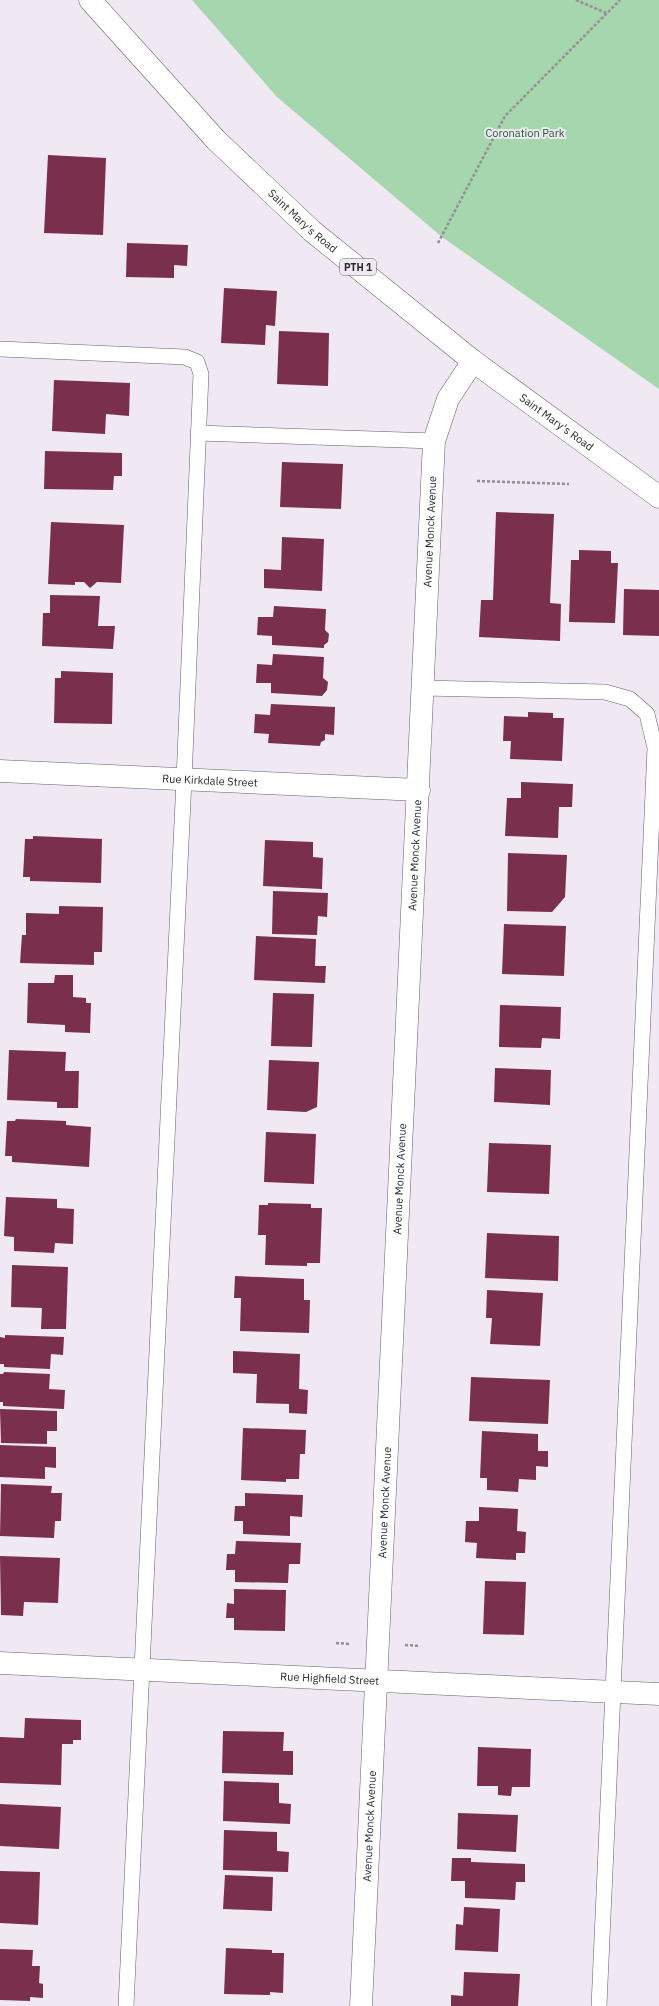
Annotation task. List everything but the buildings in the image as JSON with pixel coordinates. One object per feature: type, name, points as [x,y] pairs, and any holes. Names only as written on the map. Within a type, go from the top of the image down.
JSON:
[{"type":"main road","name":"Saint Mary's Road","points":[[90,0],[216,140],[312,231],[473,361],[659,497]]},
{"type":"main road","name":"Avenue Monck Avenue","points":[[361,2006],[419,790],[434,441],[448,399],[473,361]]},
{"type":"main road","name":"Rue Kirkdale Street","points":[[0,771],[419,790]]},
{"type":"main road","name":"Rue Highfield Street","points":[[0,1663],[659,1694]]},
{"type":"lane","points":[[0,349],[185,357],[197,362],[201,374],[184,780],[126,2006]]},
{"type":"lane","points":[[198,433],[434,441]]},
{"type":"lane","points":[[423,688],[605,692],[630,699],[647,714],[655,748],[657,772],[599,2006]]},
{"type":"path","points":[[576,0],[606,13]]},
{"type":"path","points":[[438,243],[505,116],[620,0]]},
{"type":"path","points":[[477,481],[569,484]]},
{"type":"green space","name":"Coronation Park","points":[[192,0],[659,0],[659,389],[442,237],[277,97]]}]
